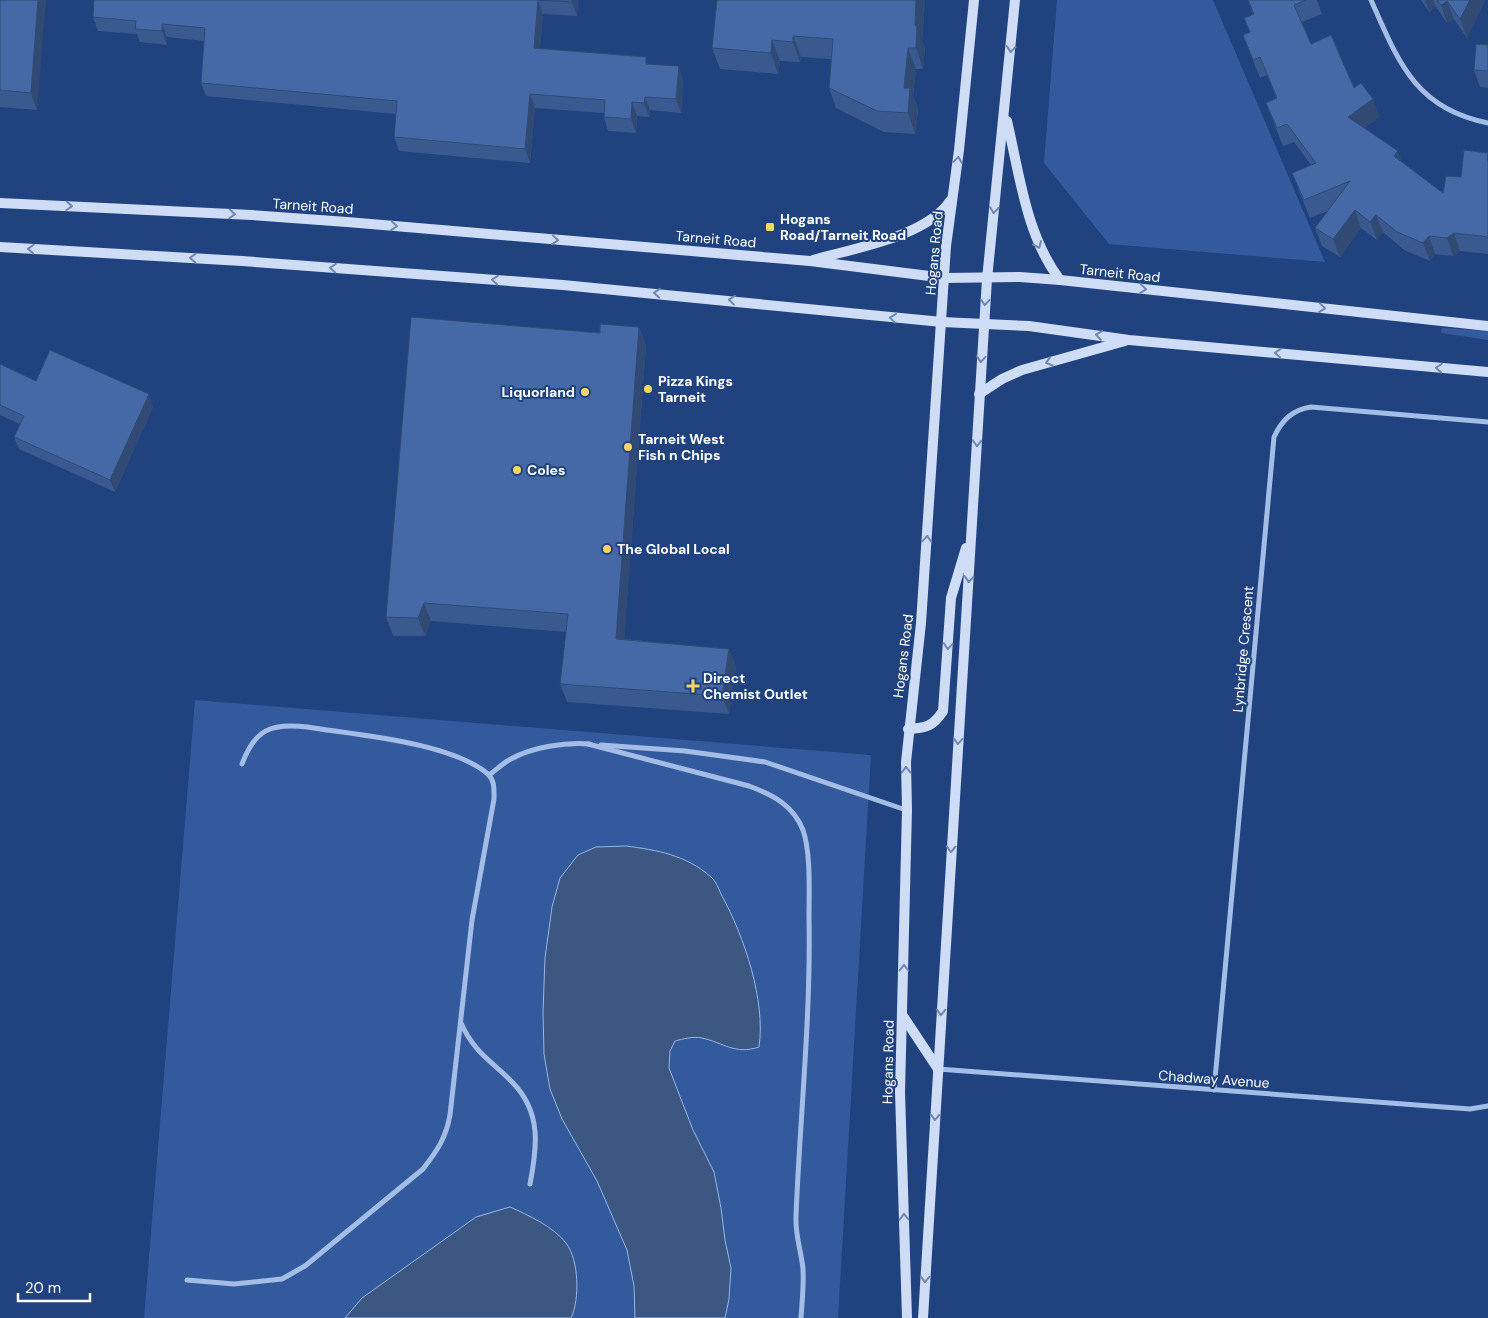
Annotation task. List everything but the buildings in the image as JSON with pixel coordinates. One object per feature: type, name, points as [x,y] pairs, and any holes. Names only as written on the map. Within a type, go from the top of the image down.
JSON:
[{"type":"main road","name":"Hogans Road","points":[[907,1318],[900,1092],[908,729],[921,623],[952,198],[974,0]]},
{"type":"main road","points":[[923,1318],[987,279],[1015,0]]},
{"type":"main road","points":[[1005,113],[1035,236],[1045,260],[1060,280]]},
{"type":"main road","points":[[810,261],[905,234],[933,220],[943,212],[952,198]]},
{"type":"main road","name":"Tarneit Road","points":[[0,203],[262,216],[810,261],[945,278],[987,279],[1020,277],[1060,280],[1488,326]]},
{"type":"main road","points":[[0,247],[242,261],[573,286],[942,322],[1029,326],[1129,340],[1488,372]]},
{"type":"main road","points":[[979,394],[1002,379],[1022,370],[1129,340]]},
{"type":"main road","points":[[908,729],[926,728],[936,722],[943,711],[951,598],[972,531]]},
{"type":"main road","points":[[903,1016],[938,1069]]},
{"type":"street","points":[[1371,0],[1394,52],[1409,76],[1424,94],[1455,114],[1488,123]]},
{"type":"street","name":"Lynbridge Crescent","points":[[1214,1090],[1274,437],[1281,422],[1292,413],[1311,407],[1488,422]]},
{"type":"street","points":[[187,1280],[234,1284],[282,1279],[306,1266],[423,1169],[438,1151],[446,1135],[472,920],[494,799],[494,784],[488,775],[457,756],[431,748],[288,725],[270,728],[258,735],[248,748],[242,764]]},
{"type":"street","points":[[488,775],[512,758],[541,749],[575,743],[685,751],[766,762],[907,810]]},
{"type":"street","points":[[588,744],[750,786],[774,795],[790,809],[803,831],[808,886],[810,1010],[801,1094],[795,1233],[803,1269],[801,1318]]},
{"type":"street","points":[[461,1023],[469,1041],[480,1054],[524,1095],[532,1112],[537,1144],[530,1184]]},
{"type":"street","name":"Chadway Avenue","points":[[938,1069],[1470,1109],[1488,1106]]},
{"type":"shaded area","points":[[1057,0],[1213,0],[1325,262],[1109,244],[1044,163]]},
{"type":"shaded area","points":[[1442,328],[1488,331],[1488,340],[1441,333]]},
{"type":"shaded area","points":[[195,700],[871,755],[838,1318],[144,1318]]},
{"type":"shaded area","points":[[626,846],[649,849],[671,855],[692,863],[713,879],[738,930],[756,990],[760,1029],[759,1047],[743,1050],[736,1049],[695,1037],[675,1041],[670,1051],[669,1068],[693,1130],[714,1172],[731,1268],[729,1299],[725,1318],[635,1318],[634,1286],[627,1250],[597,1181],[562,1119],[550,1089],[544,1054],[545,958],[552,907],[560,878],[578,855],[596,847]]},
{"type":"shaded area","points":[[510,1207],[555,1232],[570,1250],[574,1259],[577,1280],[576,1301],[571,1318],[345,1318],[362,1298],[476,1217]]},
{"type":"place","name":"Hogans Road/Tarneit Road","points":[[770,227]]},
{"type":"place","name":"Pizza Kings Tarneit","points":[[648,389]]},
{"type":"place","name":"Liquorland","points":[[585,392]]},
{"type":"place","name":"Tarneit West Fish n Chips","points":[[628,447]]},
{"type":"place","name":"Coles","points":[[517,470]]},
{"type":"place","name":"The Global Local","points":[[607,549]]},
{"type":"place","name":"Direct Chemist Outlet","points":[[693,686]]}]
